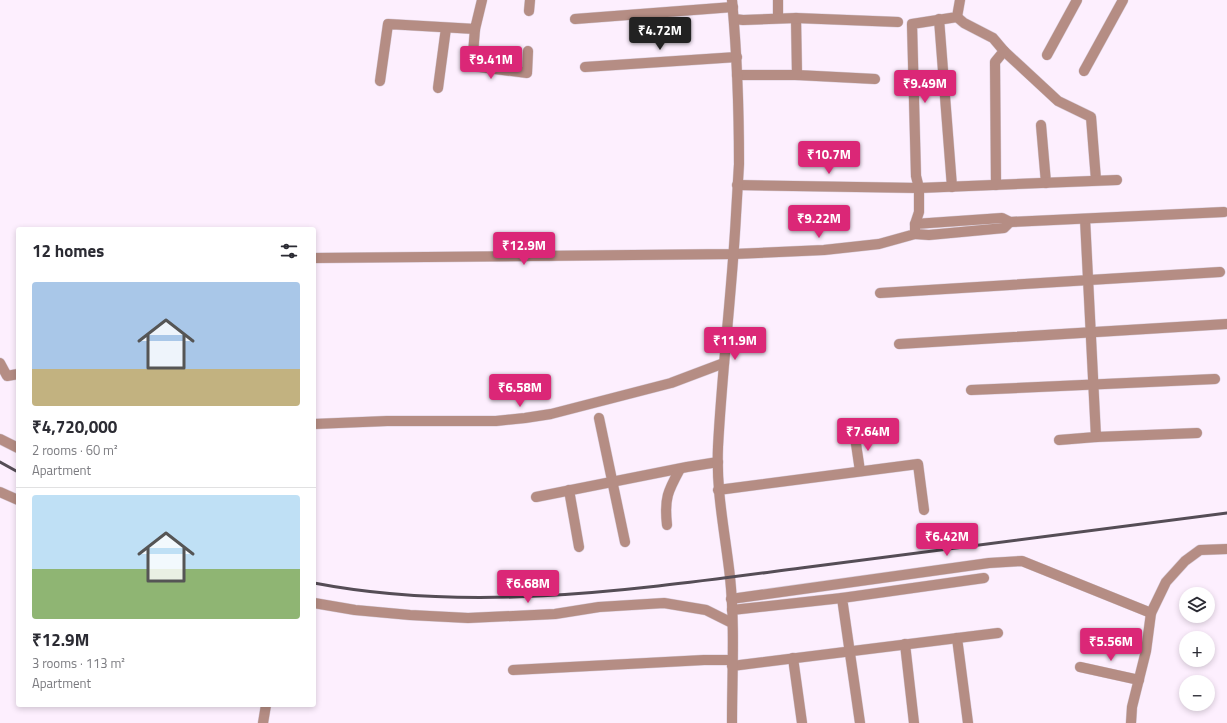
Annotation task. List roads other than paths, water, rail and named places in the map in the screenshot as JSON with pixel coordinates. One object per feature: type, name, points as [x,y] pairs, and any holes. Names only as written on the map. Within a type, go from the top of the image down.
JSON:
[{"type":"street","points":[[482,0],[475,29],[472,66],[527,73],[528,51]]},
{"type":"street","points":[[529,11],[530,0]]},
{"type":"street","points":[[778,0],[778,18]]},
{"type":"street","points":[[957,17],[960,0]]},
{"type":"street","points":[[1048,55],[1077,0]]},
{"type":"street","points":[[1084,70],[1123,0]]},
{"type":"street","points":[[575,19],[733,4],[737,57],[739,165],[734,254],[724,363],[718,462],[718,490],[730,577],[732,610],[732,723]]},
{"type":"street","points":[[915,229],[919,212],[919,188],[916,176],[912,24],[957,17],[964,23],[993,38],[1004,52],[1058,101],[1091,117],[1096,180]]},
{"type":"street","points":[[796,18],[797,75]]},
{"type":"street","points":[[734,19],[796,18],[898,22]]},
{"type":"street","points":[[939,19],[952,187]]},
{"type":"street","points":[[380,81],[388,24],[475,29]]},
{"type":"street","points":[[438,88],[446,28]]},
{"type":"street","points":[[996,185],[995,62],[1004,52]]},
{"type":"street","points":[[585,67],[737,57]]},
{"type":"street","points":[[737,75],[797,75],[875,79]]},
{"type":"street","points":[[1041,125],[1046,182]]},
{"type":"street","points":[[738,185],[919,188],[1116,180]]},
{"type":"street","points":[[316,258],[734,254],[824,250],[879,244],[915,229],[1002,218],[1010,222],[1224,212]]},
{"type":"street","points":[[1085,219],[1096,437]]},
{"type":"street","points":[[880,293],[1220,272]]},
{"type":"street","points":[[899,344],[1227,324]]},
{"type":"street","points":[[0,363],[7,376],[16,374]]},
{"type":"street","points":[[316,424],[387,421],[496,421],[525,418],[551,414],[671,383],[724,363]]},
{"type":"street","points":[[971,390],[1094,386],[1215,379]]},
{"type":"street","points":[[599,418],[625,542]]},
{"type":"street","points":[[1059,440],[1096,437],[1197,434]]},
{"type":"street","points":[[855,437],[860,471]]},
{"type":"street","points":[[0,439],[16,447]]},
{"type":"street","points":[[536,496],[718,462]]},
{"type":"street","points":[[718,490],[918,464],[924,510]]},
{"type":"street","points":[[667,525],[665,511],[667,493],[680,468]]},
{"type":"street","points":[[569,490],[579,547]]},
{"type":"street","points":[[0,492],[16,499]]},
{"type":"street","points":[[1131,723],[1132,707],[1146,651],[1151,613],[1166,582],[1185,561],[1200,550],[1227,549]]},
{"type":"street","points":[[731,599],[989,563],[1022,562],[1151,613]]},
{"type":"street","points":[[732,610],[842,598],[984,578]]},
{"type":"street","points":[[842,598],[860,723]]},
{"type":"street","points":[[316,603],[354,610],[468,618],[555,614],[599,608],[664,603],[706,610],[732,623]]},
{"type":"street","points":[[513,670],[704,660],[732,663],[793,658],[998,633]]},
{"type":"street","points":[[957,638],[968,723]]},
{"type":"street","points":[[905,644],[914,723]]},
{"type":"street","points":[[793,658],[802,723]]},
{"type":"street","points":[[1080,667],[1139,680]]},
{"type":"street","points":[[263,723],[266,707]]},
{"type":"railway","points":[[0,462],[16,471]]},
{"type":"railway","points":[[316,583],[375,592],[435,597],[558,595],[680,584],[1227,513]]}]
